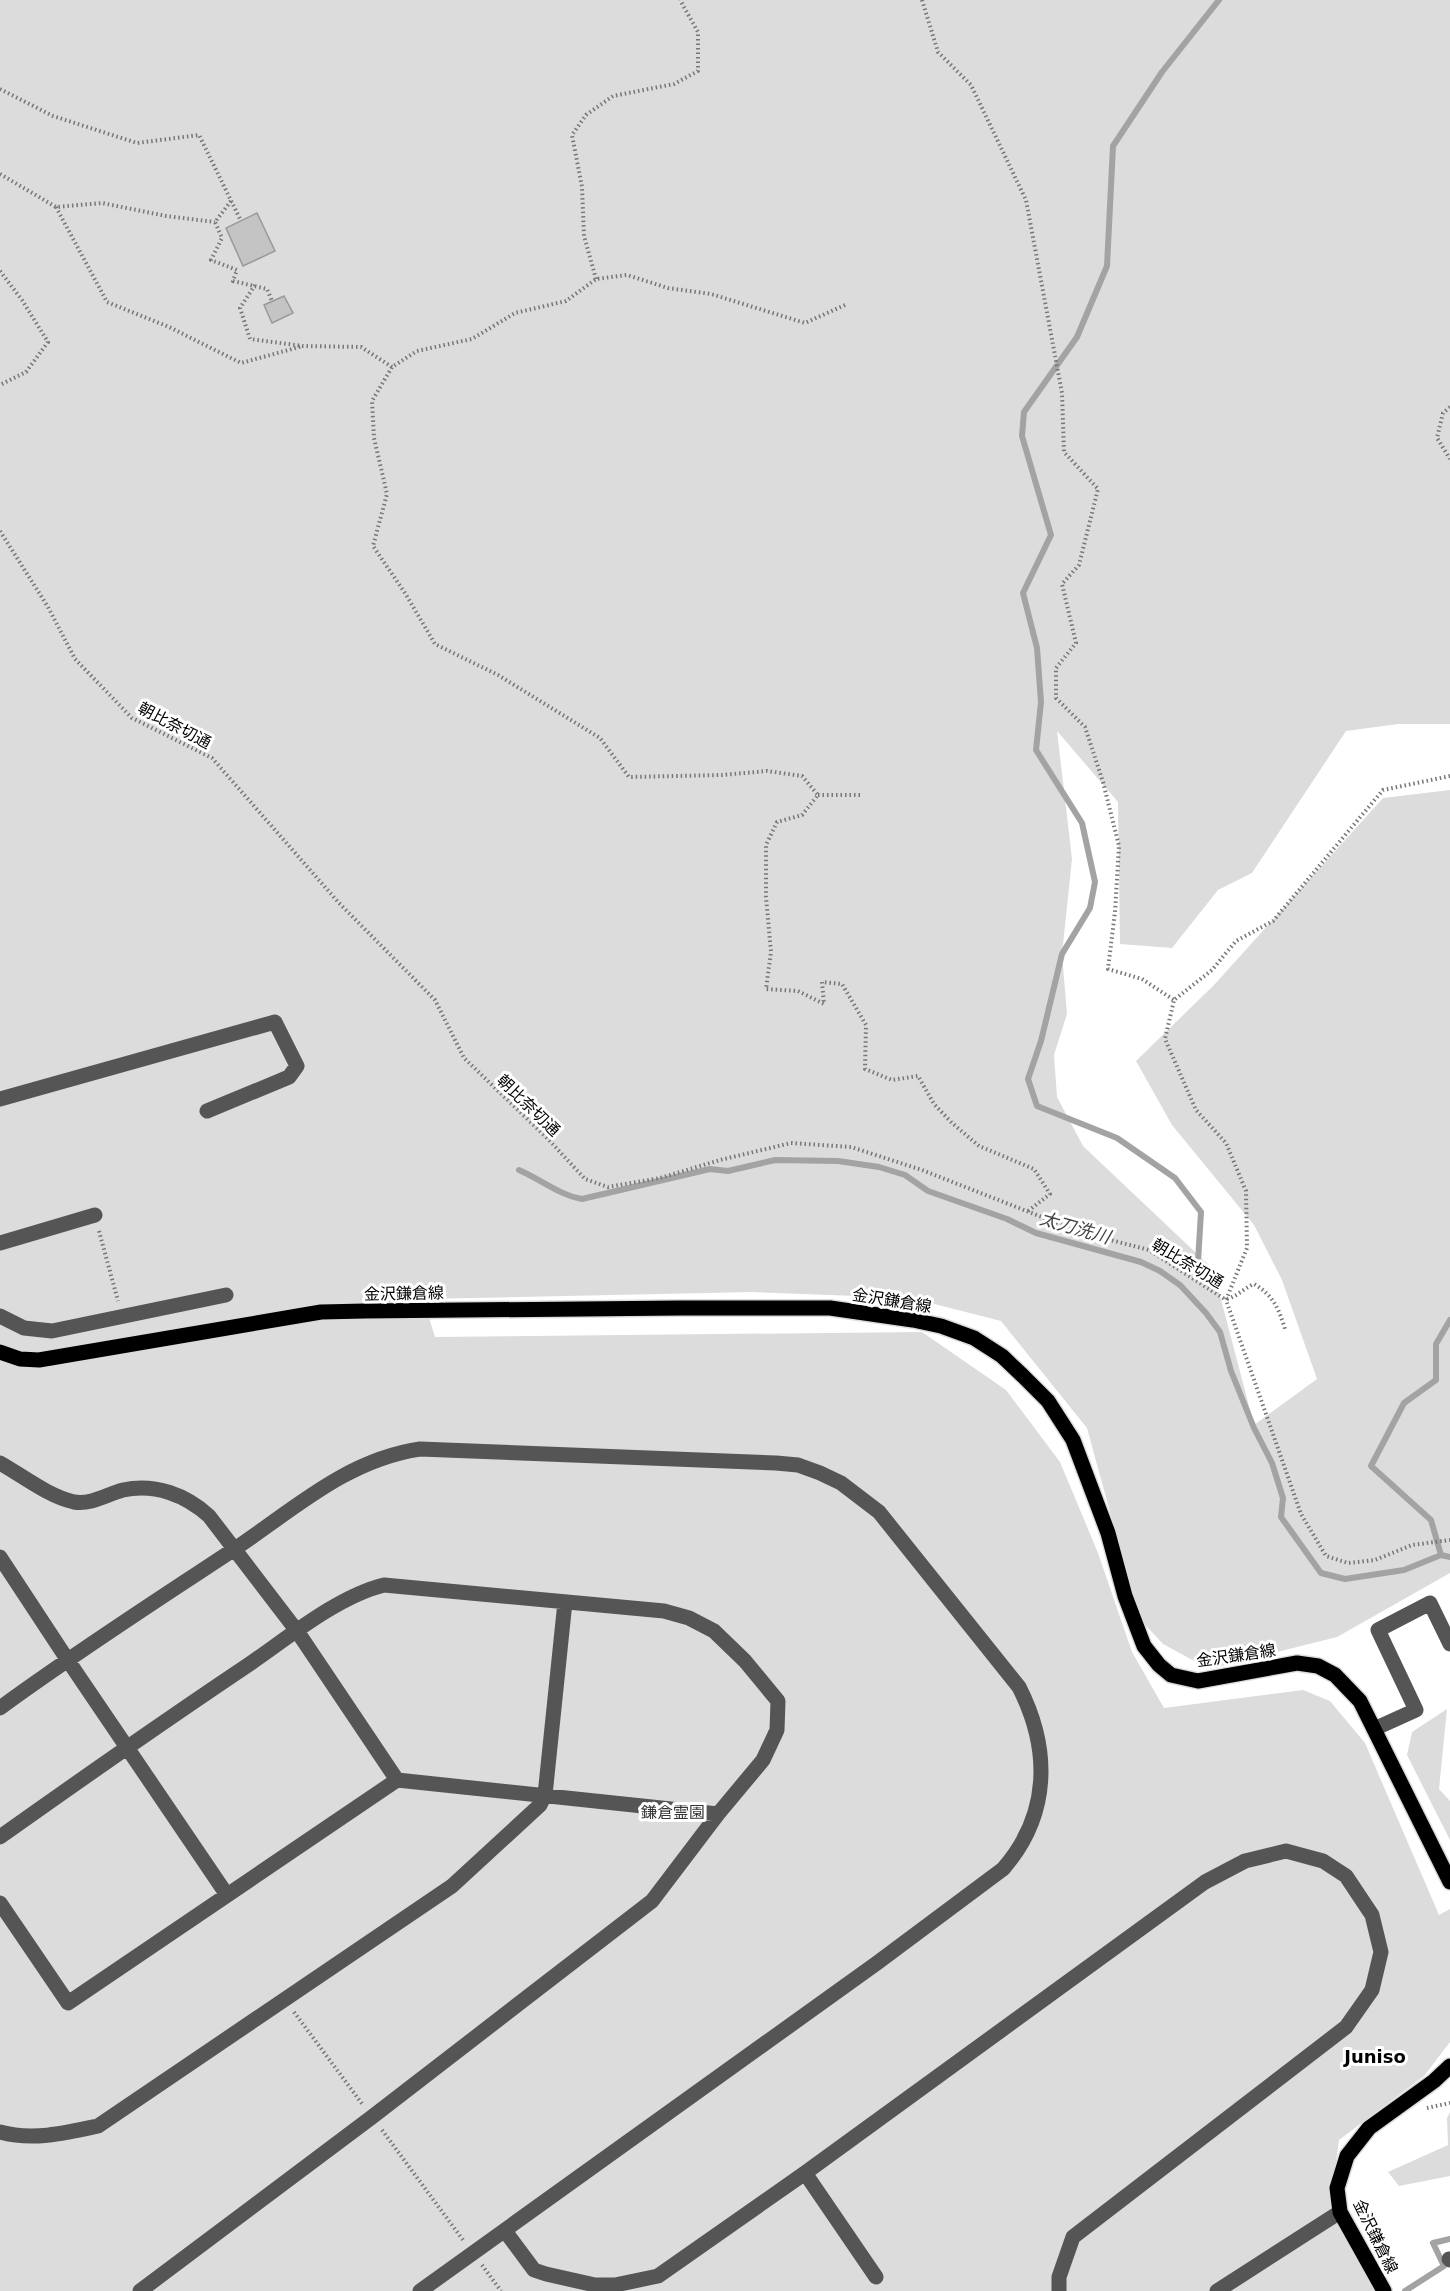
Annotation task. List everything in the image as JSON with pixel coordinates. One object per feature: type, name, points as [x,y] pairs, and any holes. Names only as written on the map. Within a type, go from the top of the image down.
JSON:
[{"type":"main road","name":"金沢鎌倉線","points":[[0,1352],[20,1359],[39,1360],[321,1312],[830,1308],[913,1320],[941,1326],[974,1338],[1002,1356],[1048,1401],[1066,1430],[1089,1480],[1108,1533],[1125,1596],[1136,1626],[1144,1646],[1159,1665],[1171,1675],[1198,1681],[1297,1663],[1318,1666],[1335,1675],[1360,1701],[1450,1881]]},
{"type":"main road","name":"金沢鎌倉線","points":[[1384,2291],[1340,2212],[1337,2188],[1347,2156],[1369,2128],[1434,2081],[1450,2066]]},
{"type":"street","points":[[0,1099],[275,1022],[297,1066],[289,1077],[207,1111]]},
{"type":"street","points":[[0,1243],[95,1215]]},
{"type":"street","points":[[0,1316],[24,1328],[52,1331],[226,1295]]},
{"type":"street","points":[[0,1708],[67,1659],[233,1550],[332,1481],[374,1460],[397,1452],[420,1449],[776,1463],[798,1466],[820,1473],[841,1483],[879,1512],[1019,1687],[1031,1710],[1041,1761],[1037,1809],[1019,1851],[1003,1869],[867,1970],[420,2291]]},
{"type":"street","points":[[0,1463],[47,1491],[76,1502],[94,1501],[123,1490],[141,1488],[161,1490],[194,1502],[208,1516],[297,1631],[397,1780]]},
{"type":"street","points":[[0,1557],[227,1895]]},
{"type":"street","points":[[0,1837],[128,1746],[297,1631],[365,1589],[384,1585],[664,1611],[689,1618],[714,1631],[745,1662],[778,1701],[777,1730],[763,1761],[718,1814],[652,1900],[372,2117],[140,2291]]},
{"type":"street","points":[[0,2132],[52,2135],[98,2126],[452,1886],[540,1805],[545,1795],[565,1602]]},
{"type":"street","points":[[1374,1729],[1416,1710],[1378,1630],[1430,1603],[1450,1644]]},
{"type":"street","points":[[0,1902],[68,2003],[397,1780],[718,1814]]},
{"type":"street","points":[[505,2231],[534,2270],[546,2274],[595,2285],[645,2280],[658,2276],[805,2173],[1205,1882],[1245,1861],[1286,1851],[1323,1861],[1346,1876],[1372,1915],[1381,1952],[1372,1990],[1346,2026],[1073,2237],[1059,2277],[1059,2291]]},
{"type":"street","points":[[805,2173],[876,2277]]},
{"type":"street","points":[[1217,2291],[1340,2212]]},
{"type":"path","points":[[596,279],[584,236],[582,187],[572,135],[586,115],[613,96],[674,84],[698,71],[698,32],[680,0]]},
{"type":"path","points":[[922,0],[938,52],[971,85],[1026,200],[1062,393],[1064,452],[1098,489],[1079,565],[1062,584],[1076,643],[1056,668],[1056,698],[1084,727],[1103,782],[1119,846],[1115,912],[1108,969],[1142,979],[1174,1000]]},
{"type":"path","points":[[0,89],[53,116],[137,143],[199,135],[241,221]]},
{"type":"path","points":[[0,174],[56,207],[107,302],[169,327],[241,363],[303,346]]},
{"type":"path","points":[[215,222],[231,201]]},
{"type":"path","points":[[56,207],[102,204],[215,222]]},
{"type":"path","points":[[215,222],[222,238],[211,260],[237,270],[233,281],[267,290],[273,301]]},
{"type":"path","points":[[0,271],[22,300],[48,342],[26,372],[0,386]]},
{"type":"path","points":[[845,305],[805,323],[711,294],[668,288],[627,275],[596,279],[566,300],[515,313],[472,339],[417,351],[392,367],[372,401],[374,438],[387,494],[373,546],[405,593],[435,644],[498,675],[600,738],[629,777],[722,775],[767,771],[802,777],[818,795],[862,795]]},
{"type":"path","points":[[255,285],[240,308],[250,339],[303,346],[361,347],[392,367]]},
{"type":"path","points":[[1450,407],[1443,413],[1437,438],[1450,459]]},
{"type":"path","name":"朝比奈切通","points":[[0,531],[48,607],[75,659],[132,718],[212,759],[339,903],[435,1000],[464,1058],[548,1139],[585,1179],[608,1187],[660,1179],[720,1160],[791,1143],[851,1148],[922,1170],[1080,1232],[1149,1250],[1226,1300]]},
{"type":"path","points":[[1450,776],[1383,790],[1273,921],[1236,941],[1212,970],[1174,1000],[1165,1039],[1196,1110],[1226,1143],[1246,1191],[1247,1248],[1226,1300],[1301,1514],[1326,1556],[1348,1563],[1375,1560],[1412,1545],[1450,1540]]},
{"type":"path","points":[[818,795],[802,815],[777,822],[766,845],[766,897],[771,952],[766,989],[798,991],[824,1004],[822,982],[842,984],[866,1025],[865,1069],[892,1080],[918,1076],[934,1104],[979,1146],[1034,1169],[1050,1194],[1028,1211]]},
{"type":"path","points":[[95,1215],[123,1317]]},
{"type":"path","points":[[1226,1300],[1237,1296],[1254,1284],[1267,1292],[1277,1305],[1285,1329]]},
{"type":"path","points":[[474,2253],[501,2291]]},
{"type":"green space","name":"鎌倉霊園","points":[[0,0],[1450,0],[1450,724],[1398,724],[1346,731],[1252,873],[1218,890],[1172,948],[1120,944],[1118,802],[1057,731],[1072,859],[1062,954],[1067,1014],[1054,1055],[1057,1097],[1083,1146],[1213,1269],[1254,1425],[1317,1379],[1282,1280],[1254,1225],[1172,1125],[1136,1061],[1214,985],[1383,798],[1450,790],[1450,1573],[1337,1637],[1209,1669],[1163,1644],[1139,1618],[1087,1428],[1001,1321],[911,1298],[752,1292],[423,1299],[435,1337],[922,1332],[1006,1390],[1060,1462],[1098,1553],[1132,1652],[1164,1708],[1303,1690],[1330,1701],[1365,1743],[1439,1915],[1450,1909],[1450,2042],[1424,2076],[1339,2140],[1330,2207],[1385,2291],[0,2291]]},
{"type":"green space","points":[[1447,1709],[1439,1789],[1450,1801],[1450,1840],[1407,1755],[1412,1732]]},
{"type":"green space","points":[[1450,2112],[1450,2176],[1399,2186],[1388,2172],[1448,2145],[1447,2118]]},
{"type":"building","points":[[257,213],[275,251],[243,266],[226,228]]},
{"type":"building","points":[[284,296],[293,313],[272,323],[264,305]]},
{"type":"waterway","points":[[1198,1262],[1201,1212],[1175,1178],[1117,1138],[1037,1106],[1028,1079],[1041,1041],[1062,954],[1090,908],[1095,882],[1082,823],[1036,750],[1041,702],[1037,648],[1023,593],[1051,535],[1022,436],[1024,412],[1077,337],[1107,266],[1113,146],[1162,72],[1219,0]]},
{"type":"waterway","name":"太刀洗川","points":[[519,1170],[557,1190],[582,1199],[710,1169],[728,1171],[775,1160],[838,1161],[879,1167],[905,1175],[928,1191],[1007,1219],[1036,1233],[1141,1262],[1160,1271],[1180,1285],[1220,1332],[1231,1371],[1254,1428],[1272,1463],[1283,1498],[1281,1517],[1321,1573],[1345,1579],[1404,1570],[1441,1555],[1450,1557]]},
{"type":"waterway","points":[[1441,1555],[1431,1520],[1371,1466],[1404,1403],[1436,1380],[1436,1344],[1450,1320]]},
{"type":"waterway","points":[[1405,2291],[1444,2266],[1433,2243],[1450,2239]]},
{"type":"district","name":"Juniso","points":[[1375,2057]]}]
